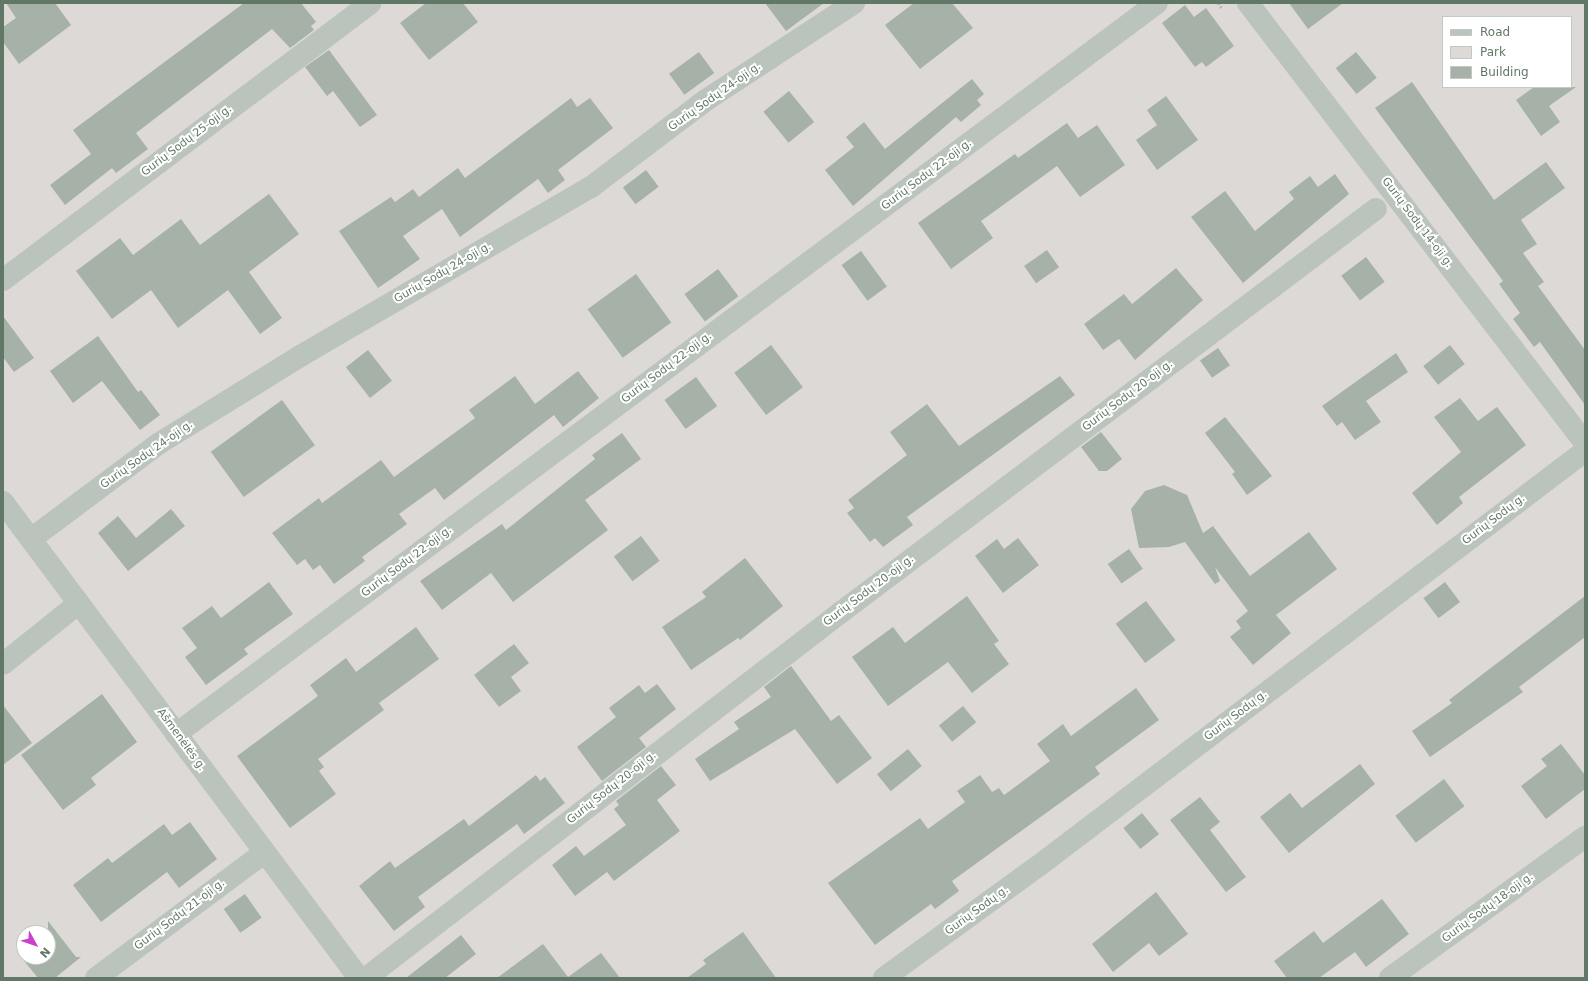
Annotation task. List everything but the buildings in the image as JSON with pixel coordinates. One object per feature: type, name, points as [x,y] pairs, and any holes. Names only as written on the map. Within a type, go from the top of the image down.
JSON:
[{"type":"street","name":"Gurių Sodų 25-oji g.","points":[[3,280],[370,3]]},
{"type":"street","name":"Gurių Sodų 24-oji g.","points":[[31,539],[158,444],[302,354],[591,187],[706,100],[854,3]]},
{"type":"street","name":"Gurių Sodų 22-oji g.","points":[[176,734],[1157,3]]},
{"type":"street","name":"Gurių Sodų 14-oji g.","points":[[1248,3],[1585,443]]},
{"type":"street","name":"Gurių Sodų 20-oji g.","points":[[366,978],[840,613],[1376,209]]},
{"type":"street","name":"Gurių Sodų g.","points":[[884,978],[1044,862],[1585,451]]},
{"type":"street","name":"Ašmenėlės g.","points":[[3,502],[264,853],[359,978]]},
{"type":"street","points":[[3,664],[79,603]]},
{"type":"street","name":"Gurių Sodų 18-oji g.","points":[[1390,978],[1585,837]]},
{"type":"street","name":"Gurių Sodų 21-oji g.","points":[[96,978],[264,853]]},
{"type":"green space","points":[[3,3],[1585,3],[1585,978],[3,978]]}]
